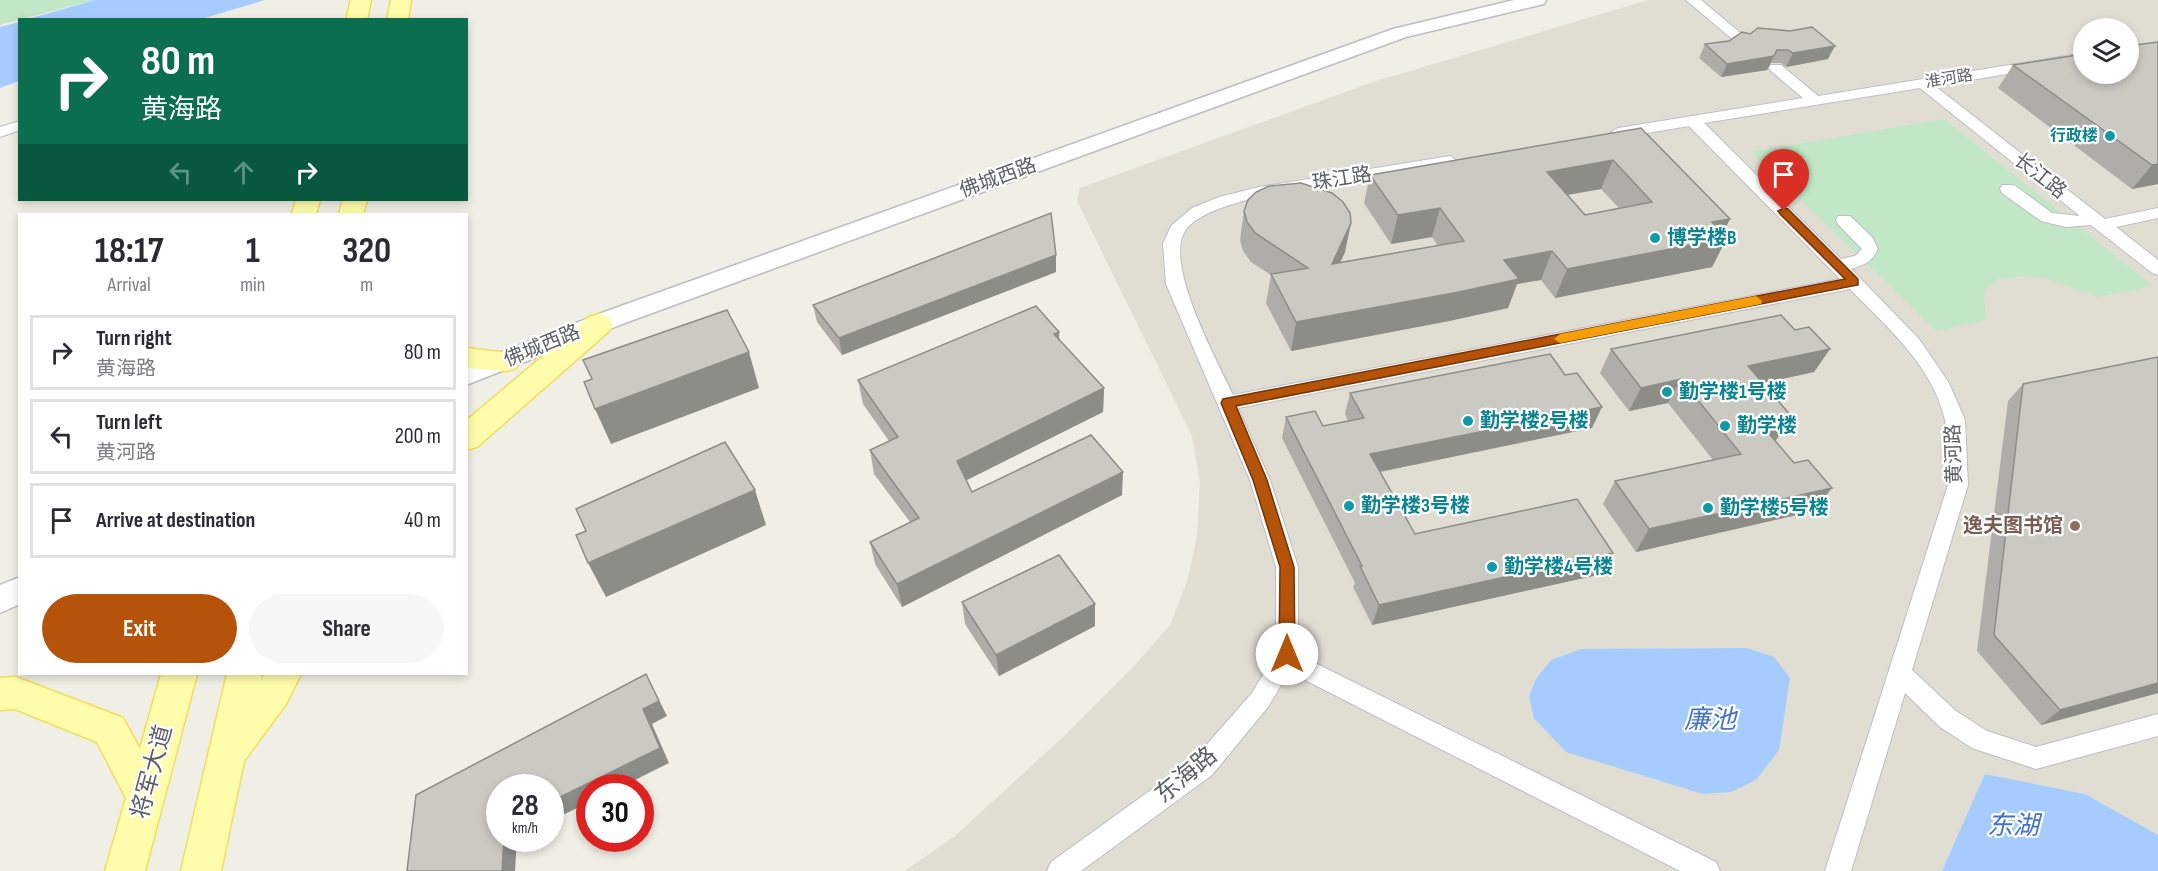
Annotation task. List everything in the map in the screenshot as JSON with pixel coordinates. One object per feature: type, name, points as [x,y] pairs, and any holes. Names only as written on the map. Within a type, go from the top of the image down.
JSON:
[{"type":"main road","points":[[356,18],[361,0]]},
{"type":"main road","points":[[397,18],[401,0]]},
{"type":"main road","name":"佛城西路","points":[[468,375],[598,324],[1400,33],[1537,0]]},
{"type":"main road","points":[[468,437],[598,324]]},
{"type":"main road","points":[[468,358],[506,361]]},
{"type":"main road","points":[[0,600],[18,590]]},
{"type":"main road","name":"将军大道","points":[[125,871],[179,675]]},
{"type":"main road","points":[[201,871],[245,675]]},
{"type":"main road","points":[[226,760],[273,693],[282,675]]},
{"type":"main road","points":[[0,694],[16,693],[110,730],[145,796]]},
{"type":"street","points":[[1693,0],[1743,41]]},
{"type":"street","name":"淮河路","points":[[1814,100],[2073,59]]},
{"type":"street","points":[[1776,68],[1814,100]]},
{"type":"street","name":"长江路","points":[[1922,83],[2158,269]]},
{"type":"street","points":[[1600,136],[1814,100]]},
{"type":"street","name":"黄河路","points":[[1693,121],[1838,265],[1913,344],[1940,382],[1955,420],[1958,485],[1838,871]]},
{"type":"street","points":[[0,132],[18,126]]},
{"type":"street","name":"珠江路","points":[[1287,654],[1287,567],[1260,480],[1175,284],[1171,244],[1179,226],[1198,212],[1225,201],[1259,192],[1462,159]]},
{"type":"street","points":[[2008,189],[2036,213],[2048,219],[2070,223],[2097,222],[2158,213]]},
{"type":"street","points":[[1838,265],[1858,261],[1867,255],[1870,249],[1844,220]]},
{"type":"street","points":[[1227,403],[1854,282]]},
{"type":"street","points":[[1287,654],[1309,671],[1707,871]]},
{"type":"street","name":"东海路","points":[[1060,871],[1203,767],[1260,700],[1287,654]]},
{"type":"street","points":[[1899,673],[1948,719],[1980,740],[2036,758],[2158,726]]},
{"type":"shaded area","points":[[1648,0],[2158,0],[2158,871],[904,871],[955,836],[1063,737],[1134,666],[1170,625],[1187,582],[1197,536],[1200,483],[1192,436],[1077,201],[1080,188],[1373,82]]},
{"type":"green space","points":[[0,0],[94,0],[26,18],[18,18],[18,20],[0,25]]},
{"type":"green space","points":[[1944,119],[2153,286],[2098,297],[2048,279],[2027,276],[1998,279],[1984,291],[1986,320],[1937,331],[1751,152]]},
{"type":"water","points":[[95,0],[265,0],[204,18],[32,18]]},
{"type":"water","points":[[18,22],[18,81],[0,88],[0,27]]},
{"type":"water","name":"廉池","points":[[1747,648],[1774,657],[1790,678],[1779,750],[1756,780],[1731,792],[1703,794],[1566,752],[1534,718],[1529,696],[1536,679],[1551,660],[1581,649]]},
{"type":"water","name":"东湖","points":[[1985,774],[2085,794],[2158,835],[2158,871],[1942,871]]},
{"type":"building","points":[[1812,27],[1835,46],[1793,53],[1788,50],[1777,50],[1774,56],[1727,64],[1705,44],[1729,41],[1742,32],[1750,34],[1758,28],[1790,31]]},
{"type":"building","points":[[2158,42],[2158,164],[2152,165],[2013,65],[2073,56],[2073,84],[2139,84],[2139,45]]},
{"type":"building","points":[[1641,128],[1730,219],[1712,222],[1727,238],[1567,269],[1552,251],[1504,260],[1519,279],[1296,322],[1271,274],[1308,268],[1255,233],[1247,222],[1244,211],[1248,200],[1256,192],[1269,186],[1301,183],[1332,193],[1343,202],[1350,213],[1351,223],[1332,264],[1464,241],[1440,208],[1398,215],[1370,175]],"holes":[[[1613,160],[1652,202],[1585,215],[1547,172]]]},
{"type":"building","points":[[1051,213],[1056,255],[839,338],[813,305]]},
{"type":"building","points":[[1036,306],[1059,332],[1054,334],[1104,388],[957,461],[972,492],[1091,435],[1123,472],[897,584],[870,542],[919,518],[870,450],[898,437],[858,380]]},
{"type":"building","points":[[727,310],[749,352],[595,409],[584,382],[592,379],[583,360]]},
{"type":"building","points":[[1781,315],[1795,330],[1809,327],[1830,349],[1748,366],[1792,417],[1760,423],[1794,463],[1808,460],[1832,488],[1649,529],[1615,481],[1741,454],[1681,379],[1641,388],[1611,349]]},
{"type":"building","points":[[1550,354],[1565,375],[1577,373],[1602,407],[1370,454],[1415,534],[1577,499],[1613,553],[1379,605],[1360,566],[1362,566],[1286,417],[1315,411],[1323,426],[1364,418],[1350,393]]},
{"type":"building","name":"逸夫图书馆","points":[[2158,357],[2158,683],[2060,710],[1994,635],[2023,384]]},
{"type":"building","points":[[725,442],[755,490],[588,563],[576,535],[586,531],[576,509]]},
{"type":"building","points":[[1059,555],[1095,604],[996,655],[962,602]]},
{"type":"building","points":[[646,674],[659,701],[643,709],[660,748],[607,774],[576,774],[576,789],[564,795],[564,774],[486,774],[486,852],[503,852],[502,871],[407,871],[416,795]]},
{"type":"slow traffic","points":[[1560,339],[1756,301]]},
{"type":"place","name":"行政楼","points":[[2110,136]]},
{"type":"place","name":"博学楼B","points":[[1655,238]]},
{"type":"place","name":"勤学楼1号楼","points":[[1667,392]]},
{"type":"place","name":"勤学楼2号楼","points":[[1468,421]]},
{"type":"place","name":"勤学楼","points":[[1725,426]]},
{"type":"place","name":"勤学楼3号楼","points":[[1349,506]]},
{"type":"place","name":"勤学楼5号楼","points":[[1708,508]]},
{"type":"place","name":"逸夫图书馆","points":[[2075,526]]},
{"type":"place","name":"勤学楼4号楼","points":[[1492,567]]},
{"type":"route","points":[[1287,654],[1287,567],[1260,480],[1227,403],[1854,282],[1784,211]]}]
